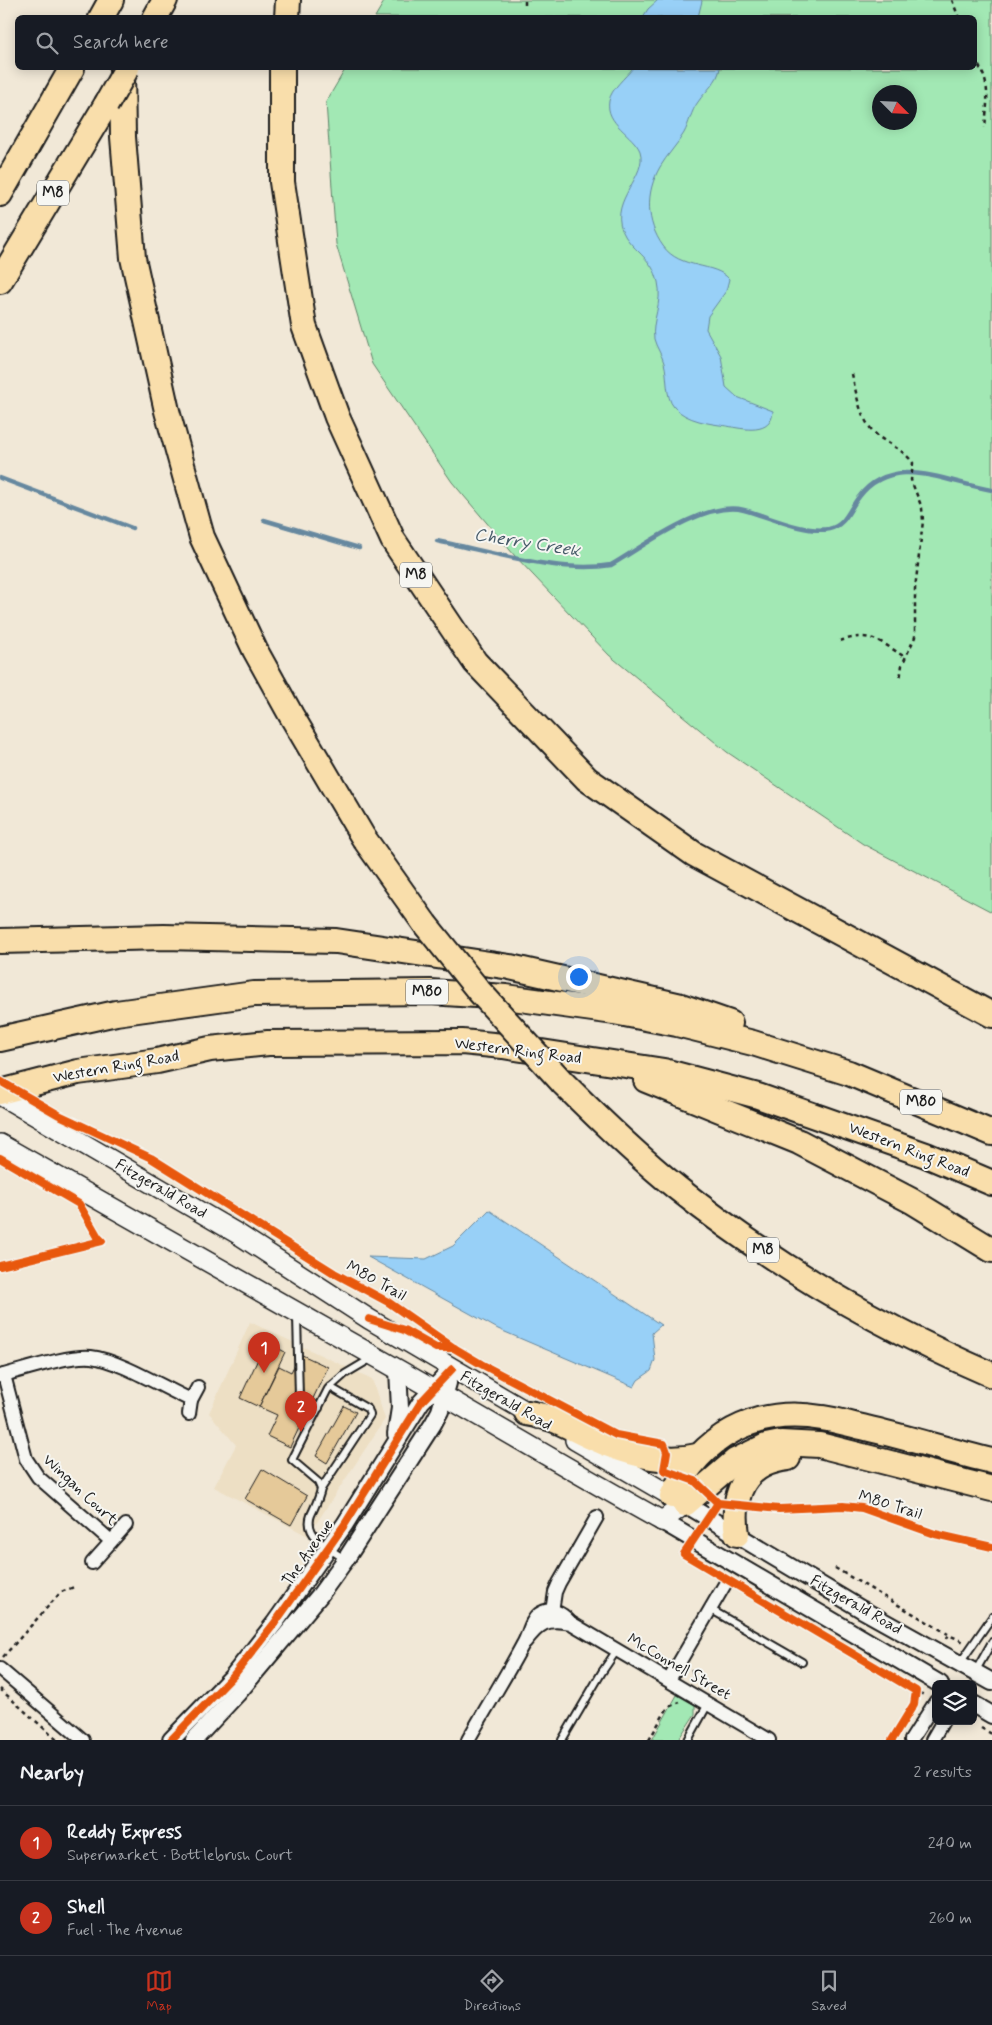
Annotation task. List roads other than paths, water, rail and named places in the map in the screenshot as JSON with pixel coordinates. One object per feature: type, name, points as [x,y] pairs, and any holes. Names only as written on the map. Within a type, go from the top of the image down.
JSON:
[{"type":"highway","points":[[102,15],[110,0]]},
{"type":"highway","points":[[122,0],[122,15]]},
{"type":"highway","points":[[157,15],[165,0]]},
{"type":"highway","points":[[286,15],[288,0]]},
{"type":"highway","points":[[0,194],[71,70]]},
{"type":"highway","name":"M8","points":[[122,70],[123,137],[132,258],[167,411],[202,537],[255,650],[363,837],[425,924],[479,991],[563,1084],[618,1137],[678,1188],[737,1233],[868,1314],[958,1360],[992,1375]]},
{"type":"highway","name":"M8","points":[[0,281],[126,70]]},
{"type":"highway","name":"M8","points":[[282,70],[282,182],[304,326],[337,417],[393,540],[475,662],[587,778],[694,854],[992,1015]]},
{"type":"highway","points":[[0,942],[164,937],[336,941],[510,967],[681,1006],[775,1039],[849,1073]]},
{"type":"highway","name":"M80","points":[[0,1039],[116,1013],[254,994],[430,992],[506,997],[641,1017],[753,1043],[849,1073],[992,1133]]},
{"type":"highway","name":"Western Ring Road","points":[[7,1091],[78,1072],[157,1060],[210,1049],[268,1043],[462,1042],[503,1046],[563,1057],[664,1071],[758,1096],[926,1155],[992,1183]]},
{"type":"highway","points":[[563,1057],[636,1076],[799,1142],[912,1201],[992,1250]]},
{"type":"highway","points":[[527,1412],[548,1416],[596,1440],[634,1452],[677,1460],[697,1456]]},
{"type":"highway","points":[[679,1500],[683,1474],[697,1456],[714,1441],[754,1421],[784,1415],[821,1417],[992,1462]]},
{"type":"highway","points":[[679,1500],[735,1461],[766,1446],[781,1443],[819,1444],[889,1464],[992,1489]]},
{"type":"highway","points":[[737,1534],[735,1519],[738,1494],[751,1472],[764,1464],[777,1459],[806,1456],[889,1464]]},
{"type":"main road","name":"Fitzgerald Road","points":[[7,1091],[238,1234],[369,1319],[679,1500]]},
{"type":"main road","points":[[0,1132],[195,1244],[294,1312]]},
{"type":"main road","name":"Fitzgerald Road","points":[[0,1144],[438,1392],[554,1461],[662,1520]]},
{"type":"main road","points":[[662,1520],[679,1500]]},
{"type":"street","points":[[2,1376],[71,1359],[91,1357],[113,1364],[191,1400]]},
{"type":"street","name":"The Avenue","points":[[194,1740],[301,1620],[346,1559],[433,1424],[438,1392],[452,1369]]},
{"type":"street","name":"The Avenue","points":[[394,1443],[400,1408],[398,1370]]},
{"type":"street","name":"Wingan Court","points":[[2,1376],[28,1464],[38,1476],[111,1541]]},
{"type":"street","points":[[189,1414],[191,1400],[198,1387]]},
{"type":"street","name":"The Avenue","points":[[171,1740],[255,1650],[329,1548],[394,1443],[422,1402],[438,1392]]},
{"type":"street","name":"Fitzgerald Road","points":[[679,1500],[861,1609],[960,1664],[971,1678],[992,1682]]},
{"type":"street","points":[[468,1740],[524,1642],[551,1615],[559,1583],[597,1516]]},
{"type":"street","name":"Fitzgerald Road","points":[[662,1520],[933,1680]]},
{"type":"street","name":"Wingan Court","points":[[92,1563],[126,1525]]},
{"type":"street","points":[[670,1680],[725,1584]]},
{"type":"street","name":"McConnell Street","points":[[551,1615],[571,1623],[769,1740]]},
{"type":"street","points":[[949,1680],[960,1664]]},
{"type":"street","points":[[0,1669],[78,1738]]},
{"type":"street","points":[[977,1706],[992,1715]]},
{"type":"street","points":[[911,1740],[932,1707]]},
{"type":"street","points":[[932,1740],[941,1725]]},
{"type":"lane","points":[[294,1312],[299,1397],[318,1408]]},
{"type":"lane","points":[[321,1490],[318,1482],[292,1460],[329,1388],[375,1356]]},
{"type":"lane","points":[[329,1388],[368,1409],[370,1414],[321,1490],[319,1500],[310,1517],[309,1527],[316,1538],[346,1559]]},
{"type":"lane","points":[[710,1609],[802,1662]]},
{"type":"lane","points":[[960,1664],[992,1617]]},
{"type":"lane","points":[[971,1678],[992,1642]]},
{"type":"lane","points":[[562,1740],[602,1672],[618,1650]]},
{"type":"lane","points":[[688,1740],[709,1703]]},
{"type":"water","points":[[658,0],[702,1],[698,15],[644,15]]},
{"type":"water","points":[[631,70],[720,70],[714,82],[692,113],[684,133],[655,177],[649,207],[657,237],[670,254],[688,263],[715,270],[729,279],[726,291],[708,316],[706,329],[721,356],[726,387],[737,397],[773,411],[768,424],[762,428],[748,429],[699,421],[685,416],[671,403],[664,363],[654,339],[654,325],[659,297],[658,282],[647,260],[626,237],[622,230],[620,219],[621,208],[639,170],[641,160],[640,151],[636,145],[611,116],[609,101],[615,88]]},
{"type":"water","points":[[489,1210],[661,1325],[652,1333],[655,1360],[651,1371],[638,1380],[634,1387],[498,1329],[368,1257],[426,1259],[453,1246]]},
{"type":"waterway","name":"Cherry Creek","points":[[437,541],[547,564],[591,567],[611,565],[693,518],[728,509],[744,510],[798,527],[819,530],[829,529],[835,527],[843,520],[859,497],[873,483],[888,476],[904,473],[921,474],[992,490]]},
{"type":"waterway","name":"Cherry Creek","points":[[0,478],[132,528]]},
{"type":"waterway","name":"Cherry Creek","points":[[264,520],[359,548]]},
{"type":"place","name":"Reddy Express","points":[[264,1373]]},
{"type":"place","name":"Shell","points":[[301,1432]]}]
